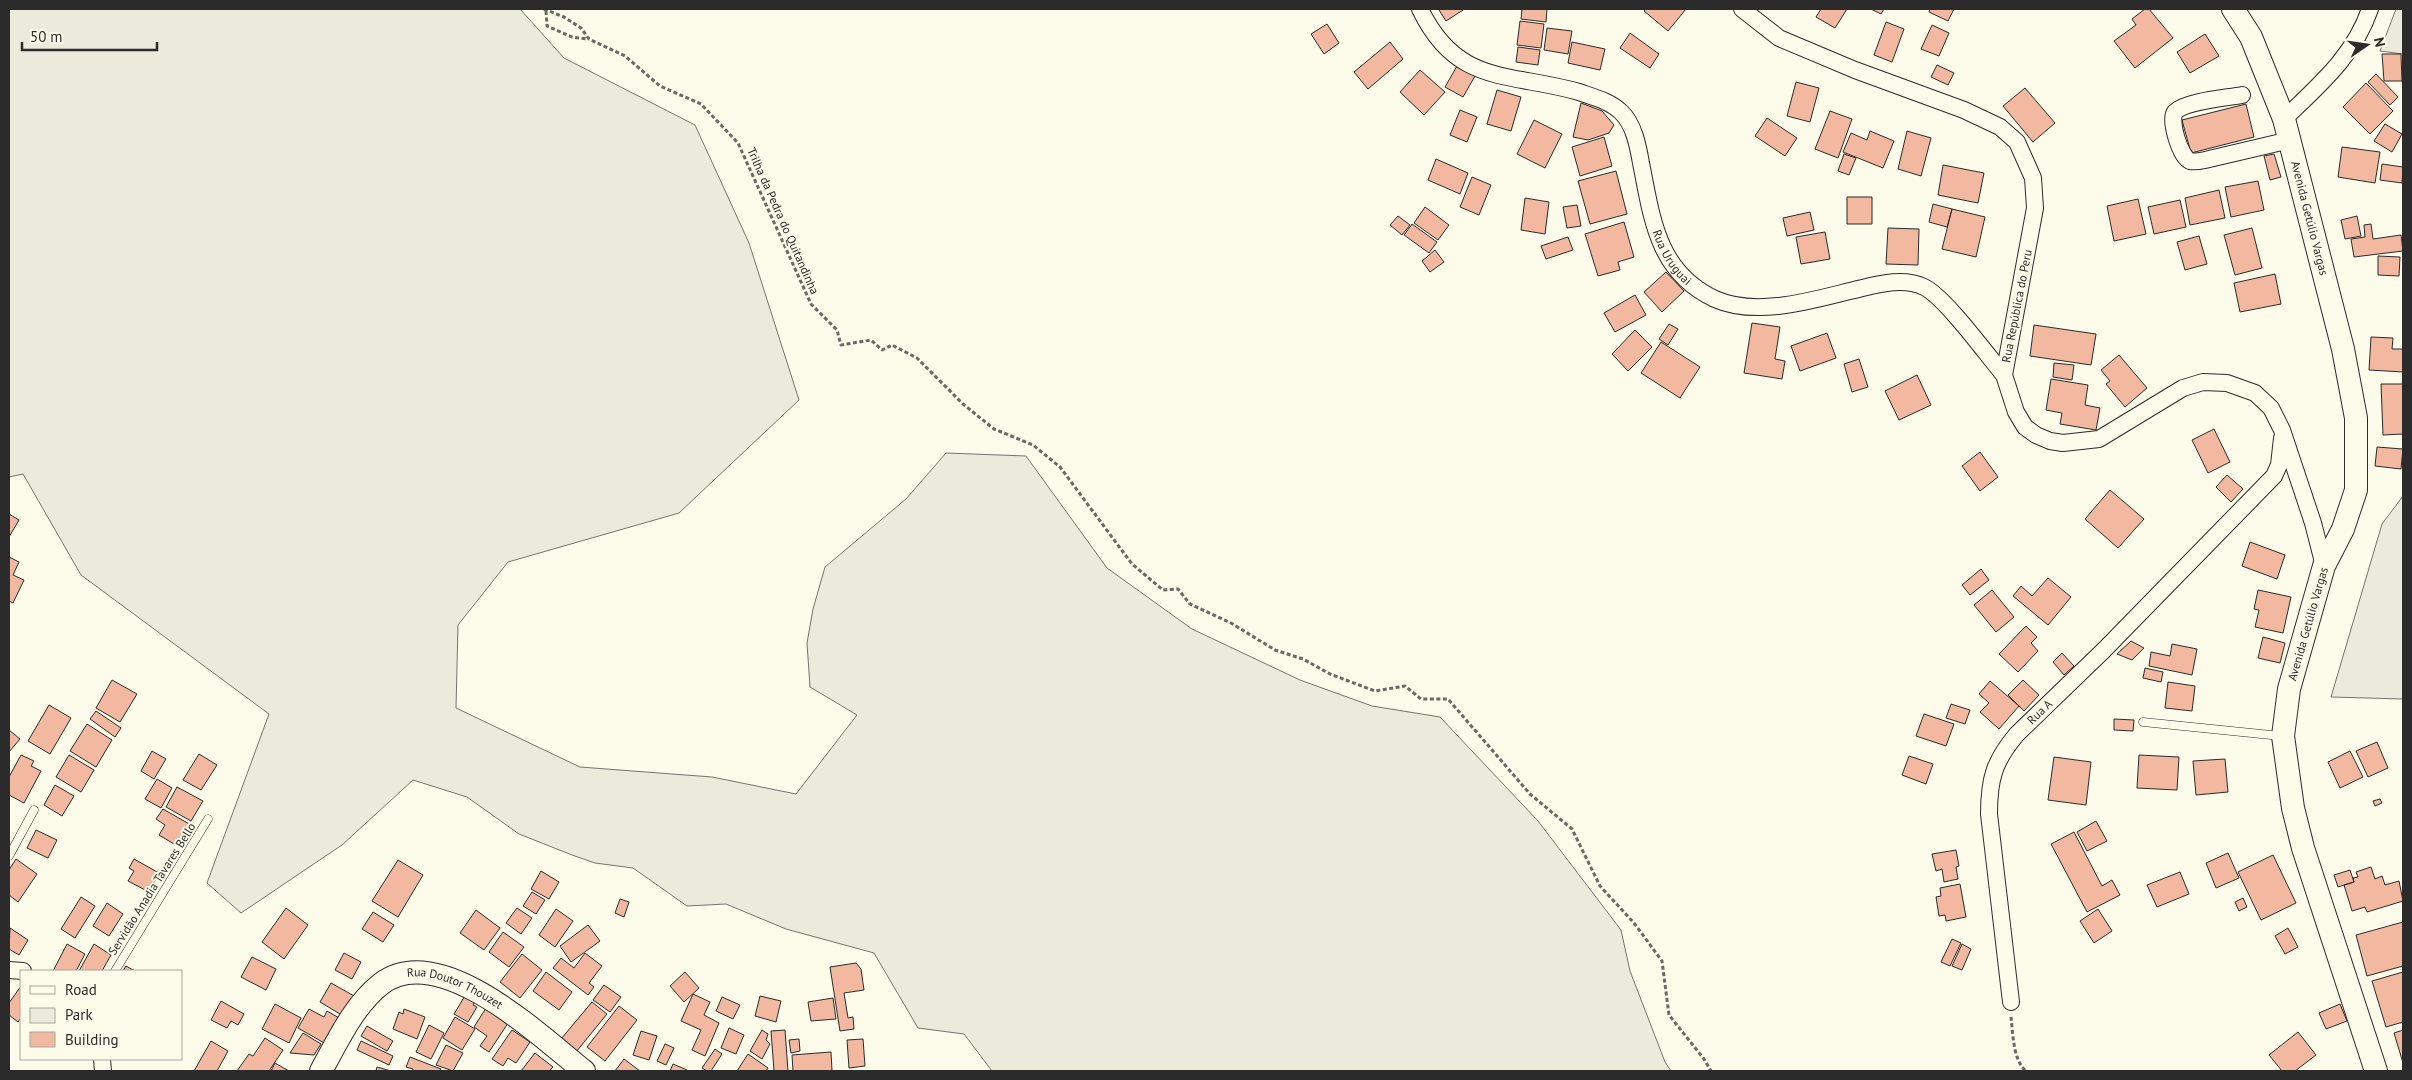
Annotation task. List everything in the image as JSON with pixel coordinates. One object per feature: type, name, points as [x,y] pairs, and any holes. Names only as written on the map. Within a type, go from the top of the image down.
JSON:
[{"type":"street","name":"Rua Uruguai","points":[[1420,9],[1439,42],[1470,66],[1498,77],[1556,86],[1593,97],[1612,105],[1622,113],[1632,128],[1639,151],[1660,246],[1674,268],[1691,283],[1715,299],[1766,308],[1825,298],[1884,283],[1908,283],[1924,287],[1939,300],[2004,375]]},
{"type":"street","name":"Rua República do Peru","points":[[1742,9],[1779,38],[1855,70],[1964,110],[2000,127],[2017,142],[2034,178],[2035,208],[2004,375],[2016,412],[2025,427],[2036,435],[2050,441],[2063,443],[2099,439],[2183,388],[2203,382],[2227,383],[2255,393],[2271,408],[2282,430],[2313,523],[2324,566]]},
{"type":"street","name":"Avenida Getúlio Vargas","points":[[2233,9],[2251,37],[2284,119],[2343,349],[2356,418],[2356,490],[2342,529],[2324,566],[2289,689],[2283,736],[2293,808],[2303,848],[2376,1071]]},
{"type":"street","points":[[2284,119],[2334,71],[2354,46],[2370,9]]},
{"type":"street","points":[[2242,95],[2188,105],[2176,112],[2172,119],[2184,157],[2191,161],[2205,160],[2290,140]]},
{"type":"street","name":"Rua A","points":[[2011,1002],[1989,814],[1989,786],[1993,771],[2007,745],[2104,650],[2274,476],[2280,466],[2282,430]]},
{"type":"street","name":"Rua Doutor Thouzet","points":[[321,1071],[365,1000],[382,984],[400,974],[421,973],[446,977],[491,998],[584,1071]]},
{"type":"lane","points":[[2143,722],[2283,736]]},
{"type":"lane","points":[[9,856],[34,810]]},
{"type":"lane","name":"Servidão Anadia Tavares Bello","points":[[116,970],[208,819]]},
{"type":"path","name":"Trilha da Pedra do Quitandinha","points":[[545,10],[564,17],[581,28],[588,39],[625,56],[660,86],[701,104],[738,143],[811,304],[837,330],[841,345],[871,340],[882,350],[892,345],[901,349],[917,358],[963,404],[994,429],[1033,445],[1060,467],[1132,564],[1163,590],[1178,588],[1190,604],[1230,623],[1275,650],[1304,659],[1330,674],[1374,692],[1405,686],[1421,699],[1448,699],[1530,794],[1572,829],[1600,886],[1634,922],[1662,961],[1669,1015],[1704,1059],[1711,1071]]},
{"type":"path","points":[[545,10],[547,26],[572,37],[588,39]]},
{"type":"path","points":[[2011,1002],[2015,1045],[2021,1067],[2026,1071]]},
{"type":"green space","points":[[9,9],[520,9],[564,58],[695,125],[749,243],[799,400],[679,513],[508,562],[458,625],[456,708],[580,767],[712,777],[796,794],[857,715],[810,687],[807,643],[813,609],[825,567],[906,499],[946,453],[1026,456],[1107,568],[1192,629],[1300,680],[1372,706],[1440,717],[1538,821],[1621,930],[1630,971],[1665,1062],[1671,1071],[992,1071],[964,1034],[918,1028],[874,953],[786,929],[726,904],[687,906],[633,868],[595,863],[519,834],[467,797],[413,780],[342,845],[241,913],[207,883],[269,714],[81,575],[23,474],[9,477]]},
{"type":"green space","points":[[2396,9],[2403,9],[2403,54],[2380,51]]},
{"type":"green space","points":[[2403,496],[2403,699],[2331,697],[2382,524]]},
{"type":"building","points":[[1522,9],[1547,9],[1546,22],[1521,19]]},
{"type":"building","points":[[1646,9],[1686,9],[1668,31],[1644,11]]},
{"type":"building","points":[[1821,9],[1847,9],[1835,28],[1816,17]]},
{"type":"building","points":[[1871,9],[1884,9],[1881,14]]},
{"type":"building","points":[[1930,9],[1954,9],[1948,21],[1929,12]]},
{"type":"building","points":[[2145,9],[2149,9],[2173,38],[2135,68],[2114,41],[2136,25],[2132,19]]},
{"type":"building","points":[[1439,10],[1463,10],[1446,21]]},
{"type":"building","points":[[1520,21],[1544,24],[1541,48],[1517,45]]},
{"type":"building","points":[[1886,22],[1904,29],[1892,62],[1874,55]]},
{"type":"building","points":[[1327,24],[1339,43],[1324,54],[1311,34]]},
{"type":"building","points":[[1932,25],[1949,33],[1939,56],[1921,49]]},
{"type":"building","points":[[1547,28],[1572,31],[1568,54],[1544,50]]},
{"type":"building","points":[[1630,33],[1659,54],[1650,68],[1620,48]]},
{"type":"building","points":[[2205,34],[2219,56],[2190,73],[2177,52]]},
{"type":"building","points":[[1390,42],[1403,59],[1368,89],[1354,72]]},
{"type":"building","points":[[1572,42],[1605,49],[1600,70],[1568,63]]},
{"type":"building","points":[[1518,47],[1540,50],[1538,65],[1516,62]]},
{"type":"building","points":[[2382,54],[2401,54],[2402,81],[2384,81]]},
{"type":"building","points":[[1937,65],[1954,73],[1948,85],[1931,77]]},
{"type":"building","points":[[1457,66],[1475,76],[1463,97],[1445,87]]},
{"type":"building","points":[[1420,70],[1445,92],[1424,115],[1400,92]]},
{"type":"building","points":[[2376,74],[2398,97],[2390,105],[2368,82]]},
{"type":"building","points":[[1796,82],[1819,88],[1810,122],[1787,116]]},
{"type":"building","points":[[2366,83],[2393,111],[2370,134],[2343,107]]},
{"type":"building","points":[[2025,88],[2055,123],[2033,142],[2003,106]]},
{"type":"building","points":[[1497,90],[1521,97],[1511,131],[1487,124]]},
{"type":"building","points":[[1581,103],[1602,111],[1614,125],[1609,133],[1588,140],[1573,137]]},
{"type":"building","points":[[2246,104],[2254,137],[2191,153],[2182,120]]},
{"type":"building","points":[[1460,110],[1477,117],[1467,142],[1450,135]]},
{"type":"building","points":[[1830,111],[1852,119],[1838,158],[1815,149]]},
{"type":"building","points":[[1767,118],[1797,138],[1785,156],[1755,136]]},
{"type":"building","points":[[1534,120],[1562,134],[1545,168],[1517,154]]},
{"type":"building","points":[[2385,124],[2402,134],[2392,152],[2374,141]]},
{"type":"building","points":[[1870,131],[1894,141],[1883,168],[1843,152],[1851,133],[1867,140]]},
{"type":"building","points":[[1907,131],[1931,138],[1921,176],[1898,169]]},
{"type":"building","points":[[1604,137],[1612,166],[1580,176],[1572,147]]},
{"type":"building","points":[[2342,147],[2380,152],[2375,183],[2338,177]]},
{"type":"building","points":[[1844,154],[1856,158],[1849,175],[1838,171]]},
{"type":"building","points":[[2274,154],[2281,177],[2270,180],[2264,156]]},
{"type":"building","points":[[1436,159],[1468,173],[1460,194],[1428,180]]},
{"type":"building","points":[[2382,164],[2403,167],[2402,183],[2380,180]]},
{"type":"building","points":[[1943,165],[1984,173],[1978,203],[1938,195]]},
{"type":"building","points":[[1616,171],[1627,214],[1590,224],[1578,181]]},
{"type":"building","points":[[1472,177],[1491,185],[1479,215],[1460,207]]},
{"type":"building","points":[[2258,181],[2264,210],[2231,217],[2225,187]]},
{"type":"building","points":[[2219,190],[2225,218],[2190,225],[2185,198]]},
{"type":"building","points":[[1847,197],[1872,197],[1872,224],[1847,224]]},
{"type":"building","points":[[1525,198],[1549,202],[1545,234],[1521,230]]},
{"type":"building","points":[[2138,199],[2146,234],[2114,241],[2107,206]]},
{"type":"building","points":[[2180,200],[2186,227],[2154,234],[2148,207]]},
{"type":"building","points":[[1933,204],[1952,209],[1947,227],[1929,222]]},
{"type":"building","points":[[1577,205],[1581,226],[1567,228],[1563,207]]},
{"type":"building","points":[[1425,207],[1449,225],[1438,240],[1414,223]]},
{"type":"building","points":[[1952,209],[1985,217],[1976,257],[1942,249]]},
{"type":"building","points":[[1810,212],[1814,230],[1787,236],[1783,218]]},
{"type":"building","points":[[1398,216],[1410,225],[1402,235],[1390,225]]},
{"type":"building","points":[[2357,216],[2361,236],[2345,239],[2341,220]]},
{"type":"building","points":[[1624,222],[1634,257],[1618,262],[1620,270],[1598,276],[1585,234]]},
{"type":"building","points":[[1412,224],[1437,242],[1429,253],[1404,235]]},
{"type":"building","points":[[2371,224],[2373,239],[2401,235],[2403,251],[2354,257],[2351,239],[2365,237],[2364,225]]},
{"type":"building","points":[[1888,228],[1919,229],[1918,265],[1886,264]]},
{"type":"building","points":[[2252,228],[2262,268],[2235,275],[2224,235]]},
{"type":"building","points":[[1825,232],[1830,259],[1801,264],[1796,237]]},
{"type":"building","points":[[2199,236],[2207,264],[2185,270],[2177,242]]},
{"type":"building","points":[[1568,237],[1573,250],[1546,259],[1541,246]]},
{"type":"building","points":[[1435,250],[1444,262],[1430,272],[1422,261]]},
{"type":"building","points":[[2378,256],[2400,257],[2399,276],[2378,275]]},
{"type":"building","points":[[1666,272],[1684,291],[1662,312],[1644,292]]},
{"type":"building","points":[[2275,274],[2281,304],[2240,312],[2234,283]]},
{"type":"building","points":[[1635,295],[1646,315],[1615,332],[1604,313]]},
{"type":"building","points":[[1752,323],[1780,327],[1775,359],[1785,361],[1782,379],[1744,373]]},
{"type":"building","points":[[1669,324],[1678,329],[1668,345],[1659,339]]},
{"type":"building","points":[[2034,325],[2096,334],[2091,365],[2030,356]]},
{"type":"building","points":[[1635,330],[1652,347],[1628,371],[1612,354]]},
{"type":"building","points":[[1827,333],[1836,358],[1800,371],[1791,346]]},
{"type":"building","points":[[2371,337],[2393,338],[2392,349],[2403,349],[2403,372],[2369,370]]},
{"type":"building","points":[[1661,342],[1700,367],[1680,398],[1641,373]]},
{"type":"building","points":[[2119,355],[2147,388],[2125,407],[2106,384],[2110,381],[2101,370]]},
{"type":"building","points":[[1859,359],[1868,387],[1852,392],[1844,364]]},
{"type":"building","points":[[2054,363],[2074,365],[2072,380],[2053,377]]},
{"type":"building","points":[[1917,375],[1931,405],[1899,420],[1885,391]]},
{"type":"building","points":[[2051,379],[2088,385],[2085,405],[2100,408],[2096,430],[2060,424],[2062,413],[2046,410]]},
{"type":"building","points":[[2381,384],[2403,384],[2403,434],[2383,435]]},
{"type":"building","points":[[2214,429],[2230,462],[2208,473],[2192,440]]},
{"type":"building","points":[[2377,447],[2403,449],[2401,469],[2375,466]]},
{"type":"building","points":[[1980,452],[1998,477],[1980,491],[1962,466]]},
{"type":"building","points":[[2227,475],[2243,489],[2231,502],[2216,487]]},
{"type":"building","points":[[2110,490],[2144,519],[2118,548],[2085,519]]},
{"type":"building","points":[[9,514],[19,520],[9,537]]},
{"type":"building","points":[[2250,542],[2285,555],[2277,579],[2242,566]]},
{"type":"building","points":[[9,557],[19,562],[13,575],[24,580],[13,603],[9,601]]},
{"type":"building","points":[[1981,569],[1989,580],[1970,595],[1962,585]]},
{"type":"building","points":[[2048,578],[2071,597],[2048,625],[2013,596],[2021,586],[2032,596]]},
{"type":"building","points":[[1992,590],[2014,617],[1996,632],[1974,605]]},
{"type":"building","points":[[2258,590],[2291,597],[2283,633],[2255,627],[2259,610],[2254,609]]},
{"type":"building","points":[[2026,626],[2037,637],[2031,643],[2038,651],[2018,672],[1999,654]]},
{"type":"building","points":[[2263,637],[2285,643],[2280,663],[2258,658]]},
{"type":"building","points":[[2131,641],[2144,648],[2132,660],[2117,654]]},
{"type":"building","points":[[2172,644],[2197,649],[2192,675],[2149,666],[2151,652],[2170,656]]},
{"type":"building","points":[[2062,653],[2074,666],[2064,675],[2053,662]]},
{"type":"building","points":[[2145,668],[2163,672],[2161,682],[2143,678]]},
{"type":"building","points":[[112,680],[137,694],[120,722],[96,708]]},
{"type":"building","points":[[2023,680],[2039,695],[2024,711],[2008,695]]},
{"type":"building","points":[[1990,681],[2019,706],[1999,729],[1980,712],[1989,703],[1979,694]]},
{"type":"building","points":[[2168,682],[2195,686],[2192,711],[2165,708]]},
{"type":"building","points":[[1951,704],[1970,710],[1965,724],[1946,718]]},
{"type":"building","points":[[49,705],[71,718],[50,754],[28,741]]},
{"type":"building","points":[[96,711],[121,728],[115,737],[90,719]]},
{"type":"building","points":[[1924,714],[1954,724],[1946,746],[1916,736]]},
{"type":"building","points":[[2114,719],[2134,720],[2133,731],[2114,730]]},
{"type":"building","points":[[87,724],[112,740],[96,767],[70,751]]},
{"type":"building","points":[[9,730],[20,739],[9,752]]},
{"type":"building","points":[[2377,742],[2388,768],[2368,777],[2356,751]]},
{"type":"building","points":[[152,751],[166,759],[154,779],[141,771]]},
{"type":"building","points":[[2350,751],[2363,777],[2340,788],[2328,762]]},
{"type":"building","points":[[199,754],[217,765],[201,790],[183,780]]},
{"type":"building","points":[[21,755],[34,761],[31,766],[41,771],[24,803],[9,795],[9,777]]},
{"type":"building","points":[[69,755],[94,770],[81,792],[56,777]]},
{"type":"building","points":[[2139,755],[2179,757],[2177,790],[2137,788]]},
{"type":"building","points":[[1909,756],[1933,764],[1926,784],[1902,775]]},
{"type":"building","points":[[2054,757],[2091,762],[2086,805],[2048,800]]},
{"type":"building","points":[[2225,759],[2228,792],[2196,795],[2193,761]]},
{"type":"building","points":[[157,779],[172,788],[161,808],[145,799]]},
{"type":"building","points":[[55,785],[74,796],[62,816],[44,805]]},
{"type":"building","points":[[177,787],[203,801],[191,821],[166,807]]},
{"type":"building","points":[[2380,799],[2382,803],[2375,806],[2373,801]]},
{"type":"building","points":[[163,809],[191,825],[179,847],[159,835],[165,825],[156,819]]},
{"type":"building","points":[[2096,821],[2107,841],[2087,851],[2077,832]]},
{"type":"building","points":[[36,830],[57,840],[48,858],[27,848]]},
{"type":"building","points":[[2074,832],[2102,886],[2112,880],[2120,895],[2087,912],[2051,844]]},
{"type":"building","points":[[1956,850],[1959,866],[1956,867],[1958,879],[1944,882],[1942,869],[1936,871],[1932,854]]},
{"type":"building","points":[[2228,853],[2239,878],[2216,888],[2206,863]]},
{"type":"building","points":[[2273,855],[2296,903],[2261,920],[2238,872]]},
{"type":"building","points":[[16,859],[37,874],[18,902],[9,895],[9,870]]},
{"type":"building","points":[[134,859],[159,873],[149,892],[128,881],[134,871],[129,868]]},
{"type":"building","points":[[398,860],[423,875],[398,917],[372,901]]},
{"type":"building","points":[[2371,867],[2375,879],[2382,876],[2385,885],[2399,881],[2403,901],[2367,912],[2365,907],[2352,911],[2344,885],[2354,882],[2353,878],[2358,877],[2356,872]]},
{"type":"building","points":[[2350,870],[2354,882],[2338,887],[2334,875]]},
{"type":"building","points":[[541,871],[559,882],[549,899],[531,889]]},
{"type":"building","points":[[2180,872],[2189,894],[2157,907],[2147,885]]},
{"type":"building","points":[[1960,884],[1966,917],[1946,921],[1945,915],[1939,916],[1936,897],[1941,896],[1940,888]]},
{"type":"building","points":[[532,892],[545,900],[536,914],[523,906]]},
{"type":"building","points":[[81,897],[95,906],[75,938],[61,929]]},
{"type":"building","points":[[2243,898],[2247,907],[2239,911],[2235,902]]},
{"type":"building","points":[[620,899],[629,902],[624,917],[615,913]]},
{"type":"building","points":[[107,903],[123,914],[109,936],[93,926]]},
{"type":"building","points":[[286,908],[308,925],[284,959],[262,942]]},
{"type":"building","points":[[517,908],[532,918],[521,934],[506,923]]},
{"type":"building","points":[[556,909],[573,921],[555,947],[539,935]]},
{"type":"building","points":[[2098,909],[2112,931],[2094,943],[2080,921]]},
{"type":"building","points":[[476,910],[500,928],[484,950],[460,933]]},
{"type":"building","points":[[373,912],[394,925],[383,942],[362,929]]},
{"type":"building","points":[[2403,922],[2403,966],[2367,976],[2356,935]]},
{"type":"building","points":[[588,925],[600,941],[571,962],[560,946]]},
{"type":"building","points":[[10,928],[28,940],[19,955],[9,949]]},
{"type":"building","points":[[2288,928],[2298,947],[2285,954],[2275,936]]},
{"type":"building","points":[[503,932],[524,947],[509,967],[489,952]]},
{"type":"building","points":[[1952,939],[1961,943],[1950,966],[1941,962]]},
{"type":"building","points":[[67,944],[85,954],[77,970],[54,970]]},
{"type":"building","points":[[94,944],[111,955],[103,970],[80,970]]},
{"type":"building","points":[[1962,944],[1971,949],[1962,970],[1952,966]]},
{"type":"building","points":[[344,953],[361,962],[352,979],[335,970]]},
{"type":"building","points":[[585,953],[602,966],[589,983],[594,987],[588,995],[553,968],[561,958],[574,968]]},
{"type":"building","points":[[522,954],[542,970],[520,998],[500,982]]},
{"type":"building","points":[[252,957],[276,969],[266,990],[241,977]]},
{"type":"building","points":[[856,963],[861,969],[864,990],[844,993],[848,1018],[853,1017],[854,1029],[840,1031],[830,967]]},
{"type":"building","points":[[126,966],[133,970],[124,970]]},
{"type":"building","points":[[546,972],[572,992],[559,1010],[533,991]]},
{"type":"building","points":[[685,972],[699,988],[684,1002],[670,986]]},
{"type":"building","points":[[2403,972],[2403,1022],[2386,1027],[2372,981]]},
{"type":"building","points":[[331,983],[356,997],[345,1017],[320,1002]]},
{"type":"building","points":[[604,985],[621,997],[610,1012],[593,1000]]},
{"type":"building","points":[[20,987],[20,1019],[18,1022],[9,1015],[9,1003]]},
{"type":"building","points":[[466,994],[476,1000],[473,1005],[477,1007],[468,1022],[454,1014]]},
{"type":"building","points":[[693,994],[710,1002],[704,1015],[719,1023],[705,1056],[692,1050],[701,1030],[681,1021]]},
{"type":"building","points":[[760,996],[781,1001],[776,1022],[755,1016]]},
{"type":"building","points":[[722,997],[740,1005],[733,1019],[716,1011]]},
{"type":"building","points":[[833,998],[836,1019],[811,1021],[808,1002]]},
{"type":"building","points":[[221,1001],[244,1014],[238,1025],[231,1021],[227,1028],[211,1020]]},
{"type":"building","points":[[592,1002],[607,1014],[576,1052],[561,1039]]},
{"type":"building","points":[[275,1004],[301,1018],[289,1043],[262,1029]]},
{"type":"building","points":[[2340,1004],[2347,1021],[2326,1029],[2319,1013]]},
{"type":"building","points":[[488,1005],[510,1020],[489,1052],[480,1046],[487,1036],[474,1027]]},
{"type":"building","points":[[619,1006],[637,1020],[605,1061],[587,1047]]},
{"type":"building","points":[[309,1009],[324,1017],[327,1011],[341,1019],[326,1044],[298,1028]]},
{"type":"building","points":[[404,1009],[425,1017],[417,1039],[393,1029],[399,1012],[403,1014]]},
{"type":"building","points":[[455,1017],[475,1029],[462,1050],[443,1038]]},
{"type":"building","points":[[429,1025],[444,1033],[431,1059],[416,1052]]},
{"type":"building","points":[[367,1026],[393,1041],[387,1051],[361,1036]]},
{"type":"building","points":[[729,1028],[744,1035],[736,1054],[721,1048]]},
{"type":"building","points":[[512,1030],[530,1042],[516,1063],[508,1058],[503,1066],[492,1059]]},
{"type":"building","points":[[762,1030],[768,1034],[766,1040],[770,1044],[762,1059],[750,1051]]},
{"type":"building","points":[[785,1030],[788,1071],[774,1071],[771,1031]]},
{"type":"building","points":[[2403,1030],[2403,1063],[2394,1033]]},
{"type":"building","points":[[641,1031],[657,1036],[649,1060],[633,1055]]},
{"type":"building","points":[[2298,1032],[2316,1055],[2295,1071],[2282,1071],[2269,1055]]},
{"type":"building","points":[[303,1033],[321,1044],[314,1055],[290,1053]]},
{"type":"building","points":[[265,1038],[283,1050],[269,1071],[237,1071],[249,1054],[253,1056]]},
{"type":"building","points":[[799,1039],[800,1051],[791,1053],[789,1040]]},
{"type":"building","points":[[863,1039],[865,1066],[849,1068],[847,1040]]},
{"type":"building","points":[[211,1041],[228,1051],[217,1071],[194,1071]]},
{"type":"building","points":[[361,1041],[393,1056],[389,1065],[357,1050]]},
{"type":"building","points":[[665,1044],[674,1048],[666,1065],[657,1061]]},
{"type":"building","points":[[446,1045],[463,1053],[453,1071],[436,1065]]},
{"type":"building","points":[[715,1049],[722,1054],[711,1071],[707,1071],[702,1068]]},
{"type":"building","points":[[831,1052],[832,1071],[793,1071],[792,1055]]},
{"type":"building","points":[[535,1053],[553,1067],[549,1071],[521,1071]]},
{"type":"building","points":[[748,1054],[768,1068],[766,1071],[737,1071]]},
{"type":"building","points":[[410,1057],[441,1069],[440,1071],[413,1071],[413,1069],[406,1067]]},
{"type":"building","points":[[624,1059],[640,1071],[615,1071]]},
{"type":"building","points":[[275,1063],[289,1071],[271,1071]]},
{"type":"building","points":[[673,1064],[687,1070],[670,1071]]},
{"type":"building","points":[[377,1067],[391,1071],[376,1071]]}]
